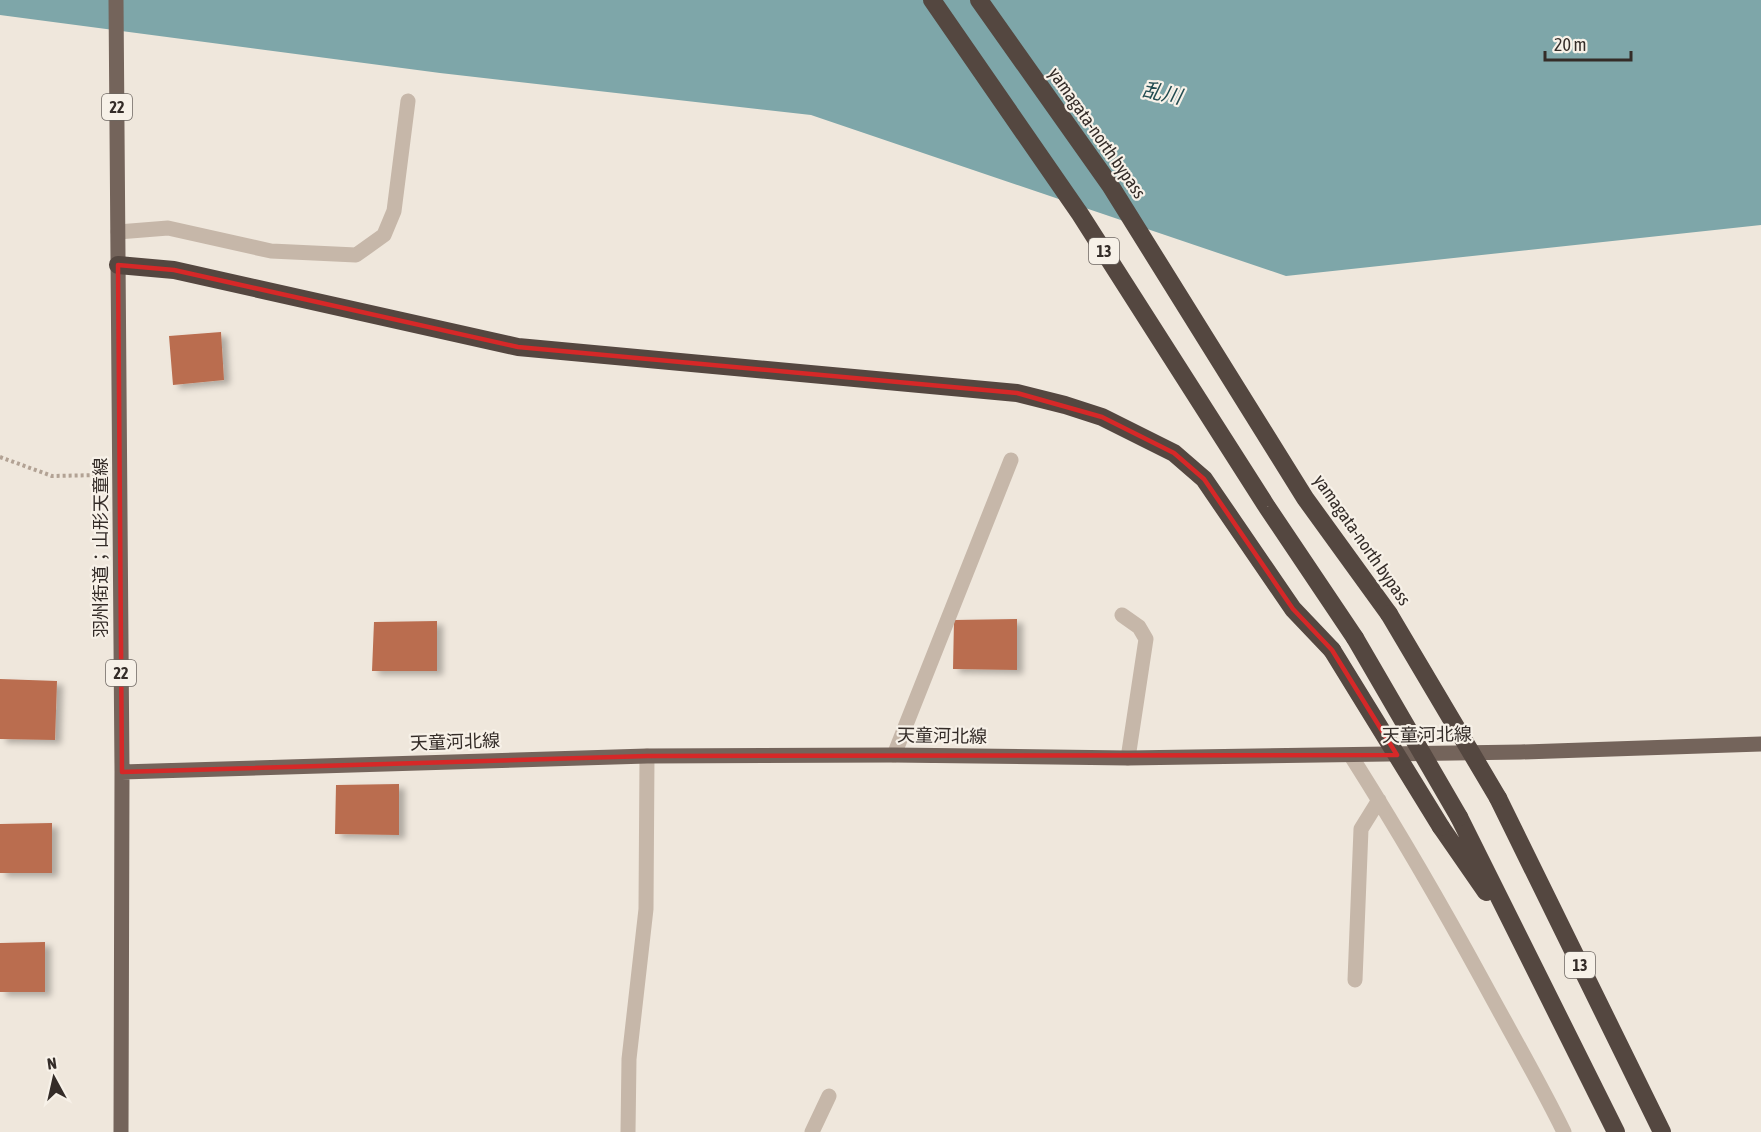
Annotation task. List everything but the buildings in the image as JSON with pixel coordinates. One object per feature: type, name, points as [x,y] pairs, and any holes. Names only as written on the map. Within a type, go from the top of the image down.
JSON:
[{"type":"highway","name":"13","points":[[932,0],[1080,214],[1355,638],[1459,817],[1616,1132]]},
{"type":"highway","name":"yamagata-north bypass","points":[[979,0],[1110,184],[1305,498],[1389,614],[1498,798],[1662,1132]]},
{"type":"highway","points":[[118,265],[174,270],[518,347],[1017,393],[1102,417],[1174,453],[1204,479],[1293,609],[1332,651],[1441,827],[1524,949]]},
{"type":"main road","name":"羽州街道；山形天童線","points":[[116,0],[122,772],[121,1132]]},
{"type":"main road","name":"天童河北線","points":[[122,772],[647,756],[894,755],[1128,758],[1351,756],[1761,744]]},
{"type":"street","points":[[118,232],[168,228],[271,251],[357,255],[384,235],[394,211],[408,101]]},
{"type":"street","points":[[894,755],[1011,460]]},
{"type":"street","points":[[1122,615],[1139,627],[1146,639],[1128,758]]},
{"type":"street","points":[[628,1132],[629,1059],[646,909],[647,756]]},
{"type":"street","points":[[1351,756],[1466,951],[1538,1080],[1563,1132]]},
{"type":"street","points":[[1355,980],[1361,829],[1379,800]]},
{"type":"street","points":[[812,1132],[829,1096]]},
{"type":"path","points":[[0,457],[52,476],[119,475]]},
{"type":"highlighted area","points":[[118,265],[174,270],[518,347],[1017,393],[1102,417],[1174,453],[1204,479],[1293,609],[1332,650],[1397,755],[647,756],[122,772]]},
{"type":"water","name":"乱川","points":[[0,0],[1761,0],[1761,225],[1286,276],[811,115],[440,73],[0,15]]}]
